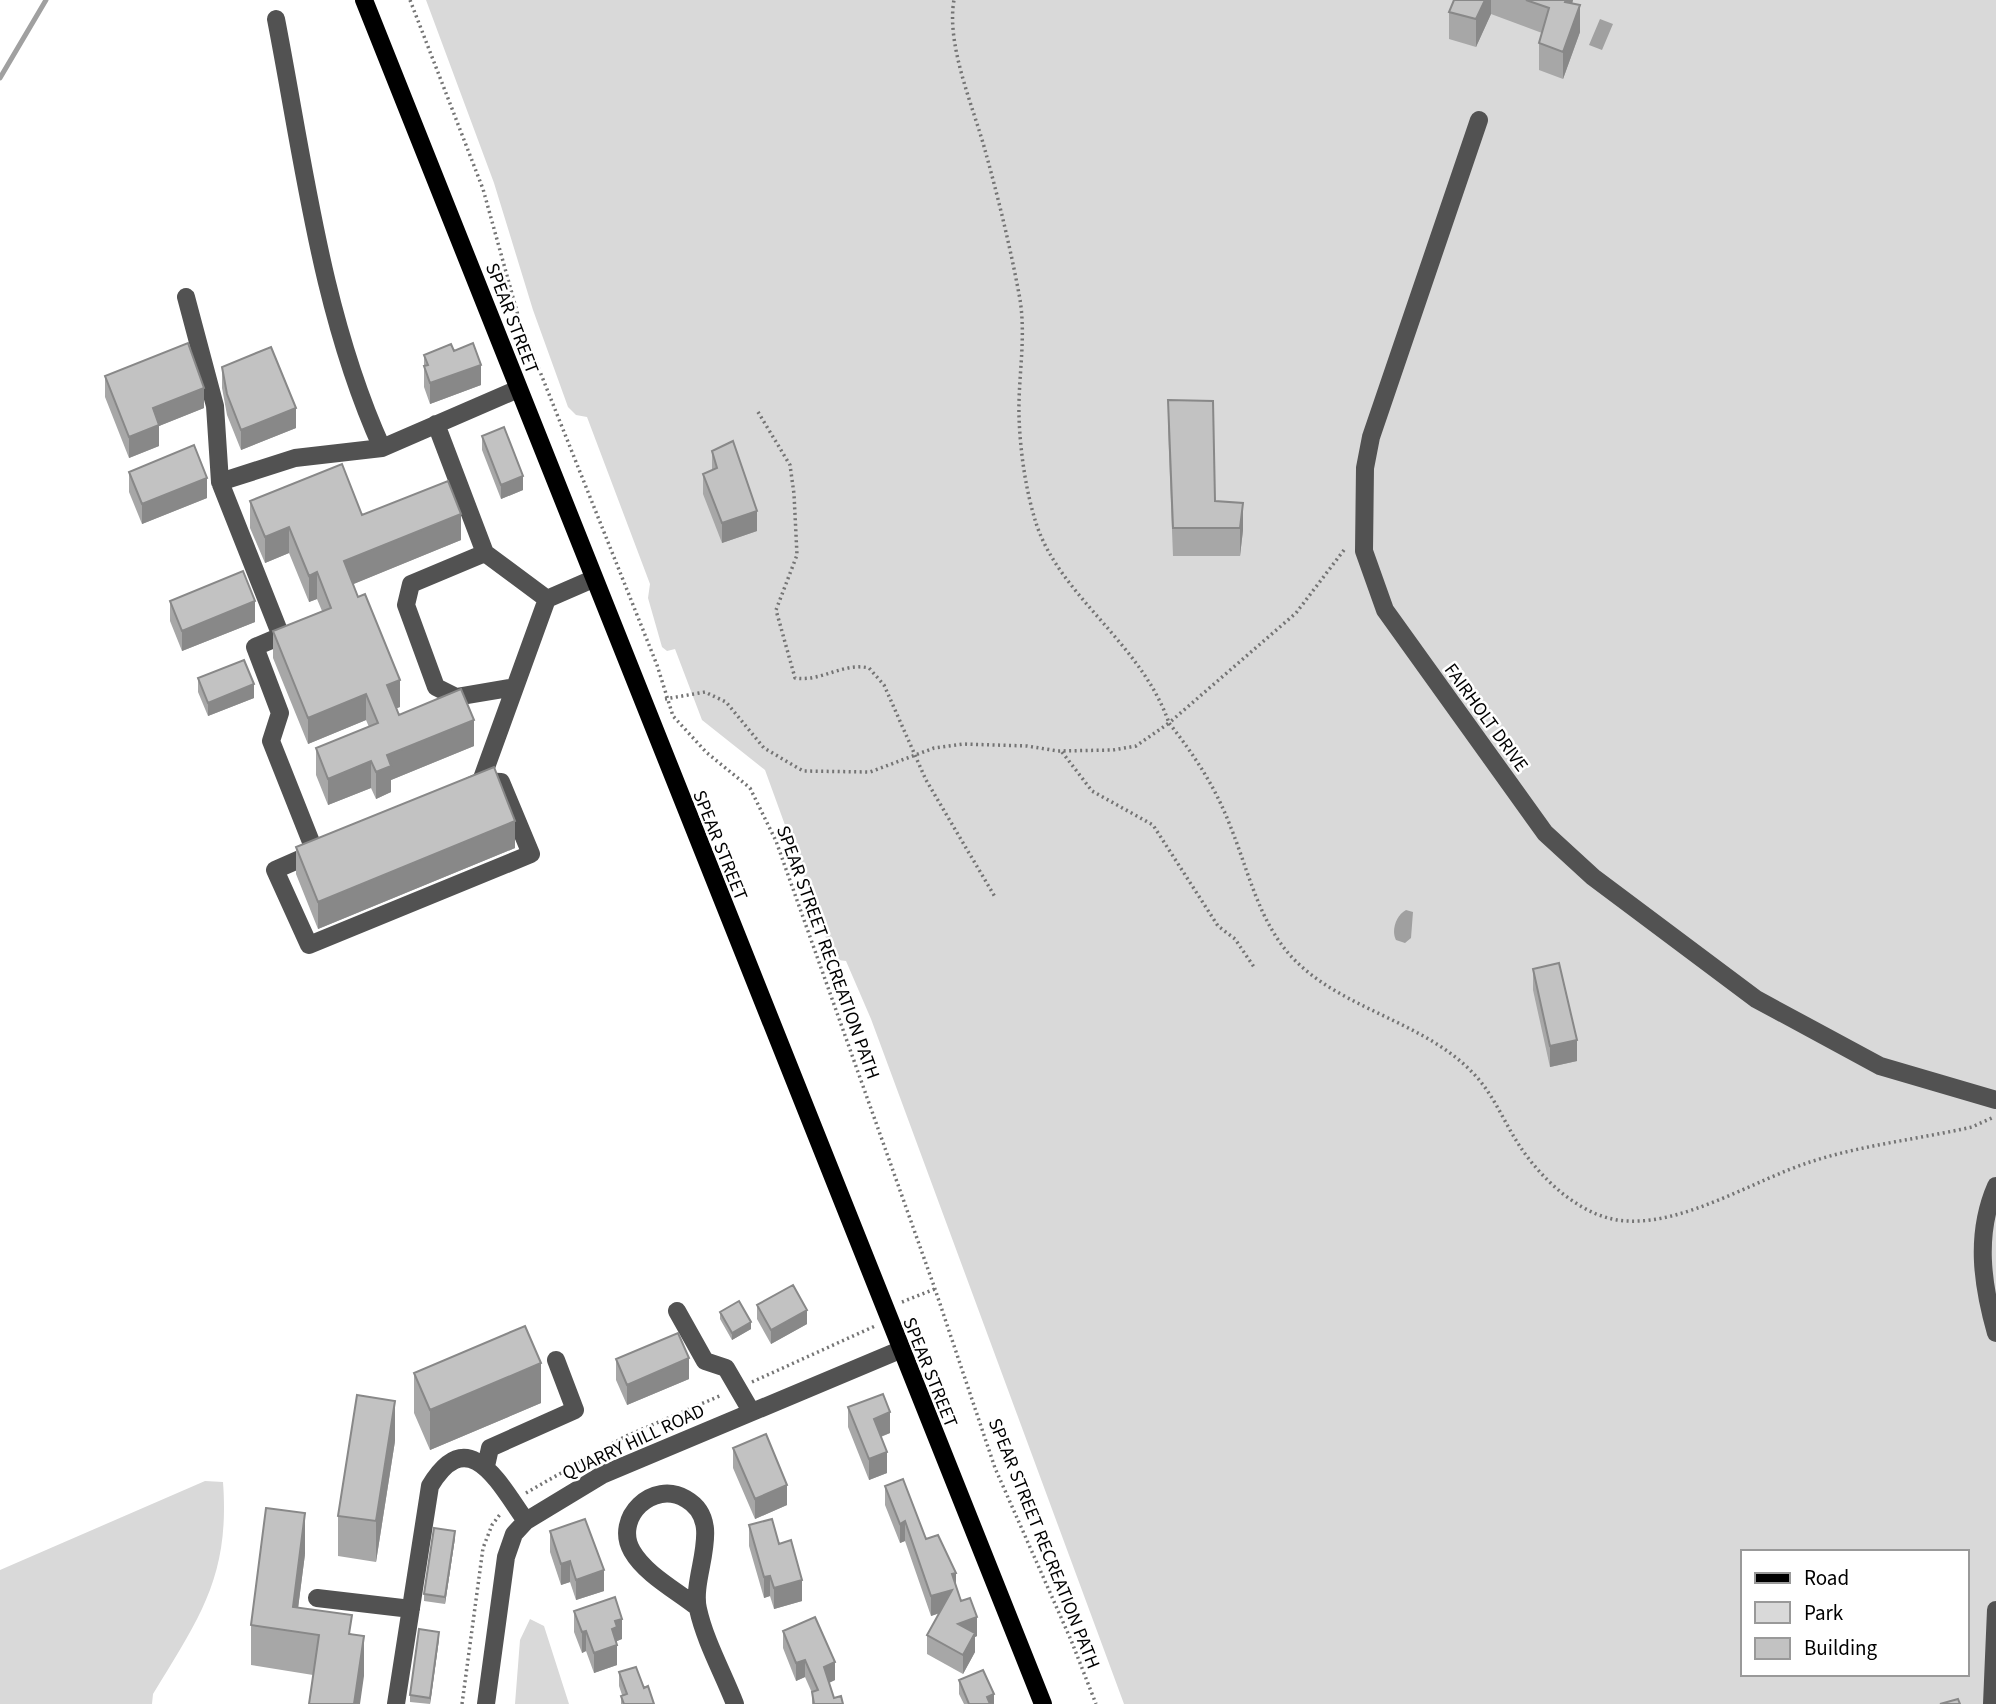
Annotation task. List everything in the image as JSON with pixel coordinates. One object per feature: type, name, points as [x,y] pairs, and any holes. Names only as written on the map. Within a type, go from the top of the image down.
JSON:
[{"type":"main road","name":"SPEAR STREET","points":[[364,0],[643,706],[1043,1704]]},
{"type":"street","points":[[276,19],[336,326],[365,410],[382,448]]},
{"type":"street","name":"FAIRHOLT DRIVE","points":[[1479,120],[1371,437],[1364,468],[1364,551],[1385,610],[1545,832],[1593,877],[1756,999],[1880,1066],[1996,1100]]},
{"type":"street","points":[[186,297],[215,406],[220,482],[281,636],[255,647],[280,712],[271,741],[322,850],[275,870],[309,945],[531,854],[500,782],[481,781],[455,792]]},
{"type":"street","points":[[220,482],[295,458],[382,448],[518,389]]},
{"type":"street","points":[[436,424],[485,553],[547,599]]},
{"type":"street","points":[[485,553],[411,584],[406,605],[436,687],[456,697],[515,687]]},
{"type":"street","points":[[481,781],[547,599],[593,579]]},
{"type":"street","points":[[1996,1186],[1984,1218],[1982,1243],[1986,1291],[1996,1333]]},
{"type":"street","points":[[677,1311],[705,1361],[726,1368],[751,1411]]},
{"type":"street","name":"QUARRY HILL ROAD","points":[[486,1704],[506,1557],[514,1534],[526,1521],[571,1492],[630,1461],[900,1350]]},
{"type":"street","points":[[486,1466],[489,1448],[575,1410],[556,1360]]},
{"type":"street","points":[[396,1704],[430,1486],[442,1466],[454,1460],[469,1458],[486,1466],[526,1521]]},
{"type":"street","points":[[697,1607],[633,1553],[627,1529],[636,1507],[656,1494],[681,1496],[699,1511],[705,1537],[697,1607],[735,1704]]},
{"type":"street","points":[[317,1598],[411,1609]]},
{"type":"street","points":[[1992,1704],[1996,1610]]},
{"type":"path","name":"SPEAR STREET RECREATION PATH","points":[[410,0],[483,189],[519,319],[673,716],[706,752],[750,788],[776,841],[931,1276],[995,1468],[1071,1640],[1096,1704]]},
{"type":"path","points":[[954,0],[955,44],[992,176],[1019,296],[1023,327],[1019,417],[1037,526],[1066,577],[1134,657],[1159,695],[1169,723],[1209,779],[1269,923],[1293,960],[1341,993],[1427,1036],[1471,1070],[1489,1092],[1521,1147],[1549,1182],[1587,1209],[1625,1222],[1657,1219],[1810,1162],[1972,1127],[1996,1116]]},
{"type":"path","points":[[758,412],[790,465],[797,555],[776,610],[795,678],[811,680],[846,668],[869,668],[888,694],[913,754],[995,897]]},
{"type":"path","points":[[643,706],[667,698],[705,692],[726,702],[764,748],[803,771],[870,772],[934,747],[963,744],[1061,751],[1114,750],[1136,746],[1169,723],[1296,613],[1344,550]]},
{"type":"path","points":[[1061,751],[1092,791],[1153,824],[1218,926],[1235,939],[1254,967]]},
{"type":"green space","points":[[426,0],[1996,0],[1996,1704],[1124,1704],[871,1019],[846,961],[837,960],[830,949],[765,770],[702,720],[675,649],[667,651],[662,647],[648,598],[650,584],[587,417],[576,415],[568,407],[533,310],[494,183]]},
{"type":"green space","points":[[205,1481],[223,1482],[222,1544],[216,1570],[198,1618],[153,1694],[152,1704],[0,1704],[0,1570]]},
{"type":"green space","points":[[530,1619],[544,1626],[569,1704],[515,1704],[520,1640]]},
{"type":"shaded area","points":[[1600,19],[1613,24],[1602,50],[1589,45]]},
{"type":"shaded area","points":[[1406,910],[1413,912],[1411,938],[1405,943],[1396,940],[1394,928],[1397,919]]},
{"type":"building","points":[[1454,0],[1485,0],[1476,19],[1449,12]]},
{"type":"building","points":[[1526,0],[1566,0],[1565,2],[1580,5],[1563,52],[1539,43],[1549,8]]},
{"type":"building","points":[[188,343],[204,388],[153,408],[159,425],[129,437],[105,376]]},
{"type":"building","points":[[473,343],[481,365],[430,383],[424,366],[428,365],[424,355],[451,344],[454,351]]},
{"type":"building","points":[[271,347],[296,408],[241,430],[227,394],[222,367]]},
{"type":"building","points":[[1168,400],[1213,401],[1215,501],[1243,503],[1240,528],[1173,528]]},
{"type":"building","points":[[504,427],[523,476],[501,485],[482,436]]},
{"type":"building","points":[[733,441],[757,511],[722,523],[703,474],[717,468],[712,451]]},
{"type":"building","points":[[194,445],[207,478],[142,504],[129,472]]},
{"type":"building","points":[[342,464],[362,515],[448,481],[461,514],[344,561],[358,597],[365,594],[400,680],[387,685],[399,715],[461,689],[474,720],[387,755],[391,766],[376,772],[371,761],[328,779],[316,748],[378,723],[366,694],[308,718],[273,631],[331,608],[317,572],[309,576],[289,527],[265,537],[250,501]]},
{"type":"building","points":[[243,571],[255,601],[182,631],[170,601]]},
{"type":"building","points":[[244,660],[254,684],[208,703],[198,678]]},
{"type":"building","points":[[494,767],[515,821],[318,902],[296,847]]},
{"type":"building","points":[[1559,963],[1577,1040],[1550,1046],[1533,969]]},
{"type":"building","points":[[793,1285],[807,1310],[771,1330],[757,1305]]},
{"type":"building","points":[[739,1301],[751,1322],[732,1333],[720,1312]]},
{"type":"building","points":[[525,1326],[541,1363],[430,1410],[414,1373]]},
{"type":"building","points":[[678,1333],[689,1358],[627,1385],[616,1359]]},
{"type":"building","points":[[883,1394],[890,1412],[874,1419],[887,1452],[869,1459],[848,1407]]},
{"type":"building","points":[[357,1395],[395,1401],[376,1521],[338,1516]]},
{"type":"building","points":[[766,1434],[787,1485],[755,1499],[733,1448]]},
{"type":"building","points":[[903,1479],[926,1539],[938,1535],[956,1573],[952,1574],[961,1601],[970,1598],[977,1617],[958,1624],[975,1633],[963,1655],[927,1635],[952,1590],[931,1596],[905,1521],[900,1524],[885,1486]]},
{"type":"building","points":[[266,1508],[305,1513],[293,1607],[352,1615],[349,1634],[364,1636],[354,1704],[309,1704],[319,1635],[251,1625]]},
{"type":"building","points":[[585,1519],[604,1570],[576,1580],[570,1561],[561,1564],[550,1531]]},
{"type":"building","points":[[772,1519],[779,1544],[791,1540],[802,1580],[774,1588],[770,1576],[764,1577],[749,1525]]},
{"type":"building","points":[[434,1528],[455,1531],[445,1597],[424,1594]]},
{"type":"building","points":[[615,1597],[622,1619],[615,1621],[617,1627],[612,1629],[617,1645],[594,1653],[586,1631],[582,1632],[574,1611]]},
{"type":"building","points":[[815,1617],[835,1662],[824,1667],[834,1698],[841,1696],[843,1704],[814,1704],[812,1692],[818,1690],[805,1660],[796,1663],[783,1631]]},
{"type":"building","points":[[419,1629],[439,1632],[430,1698],[410,1695]]},
{"type":"building","points":[[636,1667],[644,1688],[648,1686],[654,1704],[624,1704],[621,1696],[627,1694],[619,1672]]},
{"type":"building","points":[[983,1670],[994,1694],[987,1697],[990,1704],[969,1704],[959,1680]]},
{"type":"building","points":[[1958,1699],[1960,1704],[1940,1704]]},
{"type":"waterway","points":[[0,78],[46,0]]}]
